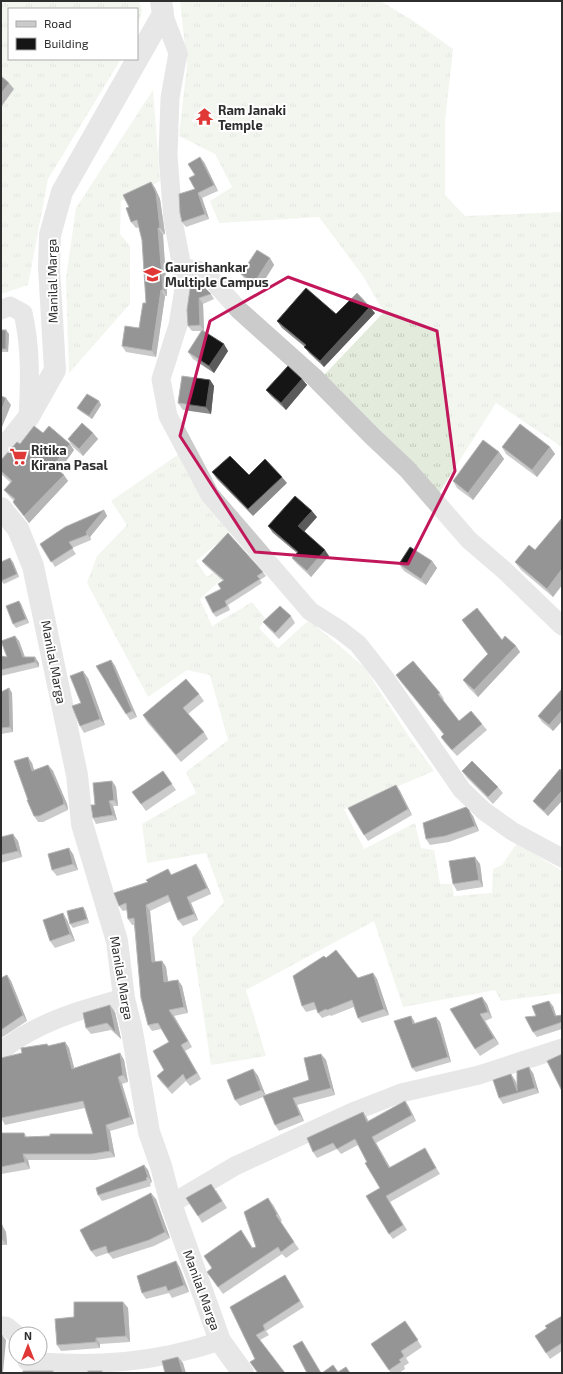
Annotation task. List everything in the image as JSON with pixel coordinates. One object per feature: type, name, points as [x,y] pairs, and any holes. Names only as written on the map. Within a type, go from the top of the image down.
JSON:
[{"type":"street","points":[[162,8],[178,53],[170,98],[168,155],[173,220],[184,283],[178,325],[161,379],[168,416],[210,495],[310,611],[340,630],[358,644],[384,677],[462,790],[484,811],[512,831],[562,858]]},
{"type":"street","name":"Manilal Marga","points":[[138,52],[162,8]]},
{"type":"street","name":"Manilal Marga","points":[[1,452],[28,418],[55,370],[49,267],[50,235],[62,192],[134,60]]},
{"type":"street","points":[[180,267],[198,270],[213,281],[239,310],[314,377],[407,469],[469,540],[504,570],[562,626]]},
{"type":"street","points":[[1,310],[10,306],[23,313],[28,333],[30,381],[28,418]]},
{"type":"street","name":"Manilal Marga","points":[[1,508],[18,529],[34,566],[77,775],[82,824],[117,941],[124,998],[132,1031],[149,1132],[161,1166],[170,1204],[220,1341],[243,1373]]},
{"type":"street","points":[[1,1051],[39,1026],[75,1012],[124,998]]},
{"type":"street","points":[[170,1204],[235,1166],[355,1111],[401,1093],[478,1076],[562,1048]]},
{"type":"street","points":[[48,1363],[67,1365],[157,1359],[220,1341]]},
{"type":"highlighted area","points":[[288,277],[437,331],[455,471],[408,564],[255,552],[180,436],[210,321]]},
{"type":"green space","points":[[1,1],[139,1],[142,10],[138,26],[138,8],[8,8],[8,60],[120,60],[48,179],[28,285],[1,294]]},
{"type":"green space","points":[[180,1],[380,1],[412,20],[453,49],[445,122],[445,195],[465,216],[562,212],[562,447],[496,403],[439,493],[324,375],[384,312],[363,276],[319,217],[219,223],[210,201],[232,187],[215,154],[179,136],[187,65]]},
{"type":"green space","points":[[153,90],[160,181],[121,201],[120,234],[130,246],[130,304],[69,373],[66,278],[76,208]]},
{"type":"green space","points":[[179,454],[233,531],[196,561],[207,577],[217,570],[223,578],[200,599],[212,626],[252,602],[266,619],[259,628],[278,648],[309,620],[365,668],[410,738],[434,771],[344,809],[364,849],[415,823],[421,848],[434,850],[440,884],[452,884],[454,896],[492,893],[493,869],[502,865],[517,843],[562,871],[562,993],[501,1001],[495,990],[403,1007],[374,921],[246,990],[266,1056],[211,1065],[192,938],[224,902],[206,853],[147,863],[142,824],[196,793],[186,772],[228,740],[210,675],[187,670],[148,697],[87,583],[97,556],[127,525],[111,501]]},
{"type":"building","points":[[1,76],[9,83],[1,94]]},
{"type":"building","points":[[200,157],[214,185],[198,193],[205,214],[182,222],[179,194],[195,189],[189,178],[195,175],[188,164]]},
{"type":"building","points":[[151,182],[156,193],[160,228],[158,228],[163,290],[161,290],[152,351],[122,346],[125,326],[139,328],[143,303],[146,303],[142,240],[137,220],[131,222],[126,208],[129,207],[123,195]]},
{"type":"building","points":[[257,250],[270,258],[254,283],[241,274]]},
{"type":"building","points":[[197,280],[211,294],[199,298],[200,325],[188,326],[187,310],[191,282]]},
{"type":"building","points":[[306,288],[336,314],[357,293],[370,307],[320,361],[304,347],[306,345],[277,321]]},
{"type":"building","points":[[1,330],[6,330],[6,349],[1,349]]},
{"type":"building","points":[[202,330],[224,344],[209,366],[188,352]]},
{"type":"building","points":[[288,366],[302,379],[281,403],[266,390]]},
{"type":"building","points":[[182,376],[210,380],[206,407],[178,403]]},
{"type":"building","points":[[87,394],[99,401],[89,416],[77,408]]},
{"type":"building","points":[[1,396],[6,398],[1,412]]},
{"type":"building","points":[[82,423],[93,433],[79,449],[68,439]]},
{"type":"building","points":[[520,424],[550,447],[532,470],[502,447]]},
{"type":"building","points":[[34,426],[43,433],[49,426],[70,444],[53,466],[64,475],[24,516],[13,502],[15,499],[4,490],[12,481],[1,471],[1,460],[17,442],[20,444]]},
{"type":"building","points":[[483,440],[499,452],[468,493],[453,481]]},
{"type":"building","points":[[230,456],[249,475],[265,459],[282,477],[248,509],[212,472]]},
{"type":"building","points":[[295,496],[312,511],[298,526],[325,550],[307,571],[292,558],[298,552],[268,526]]},
{"type":"building","points":[[104,510],[86,532],[87,535],[69,542],[73,548],[51,562],[40,544],[65,527]]},
{"type":"building","points":[[562,518],[562,569],[547,589],[515,562],[529,545],[535,550]]},
{"type":"building","points":[[228,533],[263,572],[257,576],[260,579],[225,601],[227,606],[213,613],[205,597],[221,589],[218,584],[224,580],[202,561]]},
{"type":"building","points":[[410,547],[432,561],[421,579],[399,564]]},
{"type":"building","points":[[10,558],[17,574],[1,581],[1,562]]},
{"type":"building","points":[[19,601],[26,619],[13,624],[6,606]]},
{"type":"building","points":[[280,606],[291,616],[275,633],[263,622]]},
{"type":"building","points":[[477,608],[502,640],[505,636],[516,646],[474,690],[463,680],[488,654],[462,620]]},
{"type":"building","points":[[15,636],[23,657],[35,657],[35,662],[1,670],[1,656],[7,657],[1,641]]},
{"type":"building","points":[[111,660],[132,711],[126,714],[96,666]]},
{"type":"building","points":[[413,661],[440,693],[438,694],[459,721],[471,711],[482,724],[452,750],[441,737],[444,734],[396,675]]},
{"type":"building","points":[[83,671],[100,719],[80,726],[72,706],[81,703],[70,676]]},
{"type":"building","points":[[186,679],[199,694],[183,708],[204,732],[176,755],[143,715]]},
{"type":"building","points":[[9,688],[10,727],[1,728],[1,692]]},
{"type":"building","points":[[562,689],[562,710],[549,725],[538,716]]},
{"type":"building","points":[[28,757],[32,771],[48,765],[63,798],[64,804],[39,816],[34,816],[14,761]]},
{"type":"building","points":[[472,761],[498,787],[488,797],[462,771]]},
{"type":"building","points":[[560,769],[562,772],[562,791],[544,811],[533,801]]},
{"type":"building","points":[[163,771],[172,784],[141,804],[132,792]]},
{"type":"building","points":[[112,781],[114,800],[109,801],[113,815],[93,818],[91,805],[95,805],[93,783]]},
{"type":"building","points":[[396,785],[408,809],[364,835],[348,808]]},
{"type":"building","points":[[466,807],[469,810],[475,826],[445,836],[426,839],[423,823]]},
{"type":"building","points":[[13,834],[18,851],[1,855],[1,837]]},
{"type":"building","points":[[69,848],[73,864],[52,870],[48,854]]},
{"type":"building","points":[[475,857],[479,880],[453,884],[449,861]]},
{"type":"building","points":[[196,864],[207,888],[187,897],[194,914],[178,920],[168,895],[146,905],[152,962],[162,961],[164,982],[178,980],[184,1007],[169,1010],[188,1041],[181,1045],[197,1073],[186,1080],[183,1074],[168,1088],[157,1076],[164,1070],[153,1051],[169,1042],[158,1023],[148,1025],[141,998],[134,918],[128,919],[126,903],[119,906],[114,893],[148,882],[146,880],[168,869],[171,875]]},
{"type":"building","points":[[83,907],[87,919],[70,924],[67,911]]},
{"type":"building","points":[[63,913],[70,934],[50,941],[43,920]]},
{"type":"building","points":[[336,950],[358,978],[373,973],[384,1009],[358,1018],[352,1000],[318,1013],[314,1002],[302,1006],[293,976],[324,956],[326,958]]},
{"type":"building","points":[[7,975],[23,1015],[1,1030],[1,978]]},
{"type":"building","points":[[482,997],[488,1012],[480,1014],[494,1038],[475,1049],[450,1009]]},
{"type":"building","points":[[549,1001],[555,1016],[562,1015],[562,1022],[533,1032],[525,1017],[536,1016],[532,1006]]},
{"type":"building","points":[[110,1005],[116,1033],[107,1023],[86,1028],[83,1013]]},
{"type":"building","points":[[411,1016],[413,1024],[436,1017],[448,1057],[412,1068],[394,1021]]},
{"type":"building","points":[[65,1042],[72,1069],[120,1053],[123,1075],[118,1077],[130,1117],[106,1125],[110,1151],[91,1154],[23,1154],[25,1162],[1,1167],[1,1133],[24,1133],[25,1137],[50,1136],[50,1134],[93,1134],[83,1101],[1,1118],[1,1058],[22,1053],[21,1048],[47,1044],[48,1046]]},
{"type":"building","points":[[321,1054],[331,1088],[293,1098],[300,1115],[275,1125],[263,1096],[309,1080],[304,1058]]},
{"type":"building","points":[[562,1054],[562,1091],[547,1061]]},
{"type":"building","points":[[529,1067],[535,1088],[499,1098],[493,1080],[511,1074],[517,1091],[517,1071]]},
{"type":"building","points":[[253,1069],[261,1090],[235,1100],[227,1080]]},
{"type":"building","points":[[405,1101],[412,1115],[372,1137],[389,1168],[425,1148],[436,1168],[386,1196],[403,1225],[389,1234],[366,1196],[380,1188],[365,1163],[367,1162],[355,1139],[337,1149],[333,1143],[313,1152],[307,1138],[363,1112],[367,1122]]},
{"type":"building","points":[[144,1165],[148,1177],[146,1178],[147,1180],[98,1195],[96,1188]]},
{"type":"building","points":[[211,1184],[222,1201],[198,1216],[186,1198]]},
{"type":"building","points":[[151,1193],[165,1232],[149,1240],[108,1253],[106,1246],[91,1251],[80,1230]]},
{"type":"building","points":[[268,1198],[277,1214],[276,1215],[294,1242],[281,1252],[278,1247],[218,1287],[207,1272],[212,1268],[204,1256],[241,1230],[252,1248],[256,1247],[244,1212]]},
{"type":"building","points":[[2,1225],[2,1239],[1,1239]]},
{"type":"building","points":[[176,1261],[184,1285],[168,1291],[166,1286],[142,1293],[137,1276]]},
{"type":"building","points":[[285,1275],[300,1301],[263,1325],[265,1330],[256,1335],[285,1373],[258,1373],[250,1362],[255,1359],[230,1307]]},
{"type":"building","points":[[74,1302],[123,1302],[126,1336],[96,1338],[96,1342],[57,1345],[55,1319],[74,1317]]},
{"type":"building","points":[[562,1316],[562,1343],[546,1353],[535,1336],[547,1328],[545,1326]]},
{"type":"building","points":[[405,1321],[418,1340],[401,1351],[404,1356],[399,1360],[401,1362],[389,1370],[371,1344]]},
{"type":"building","points":[[302,1341],[321,1373],[307,1373],[293,1346]]},
{"type":"building","points":[[178,1357],[183,1373],[165,1373],[162,1361]]},
{"type":"building","points":[[333,1365],[338,1372],[346,1367],[350,1373],[322,1373]]},
{"type":"building","points":[[23,1371],[53,1371],[53,1373],[23,1373]]},
{"type":"building","points":[[88,1371],[102,1371],[102,1373],[88,1373]]},
{"type":"place","name":"Ram Janaki Temple","points":[[205,117]]},
{"type":"place","name":"Gaurishankar Multiple Campus","points":[[152,274]]},
{"type":"place","name":"Ritika Kirana Pasal","points":[[18,457]]}]
